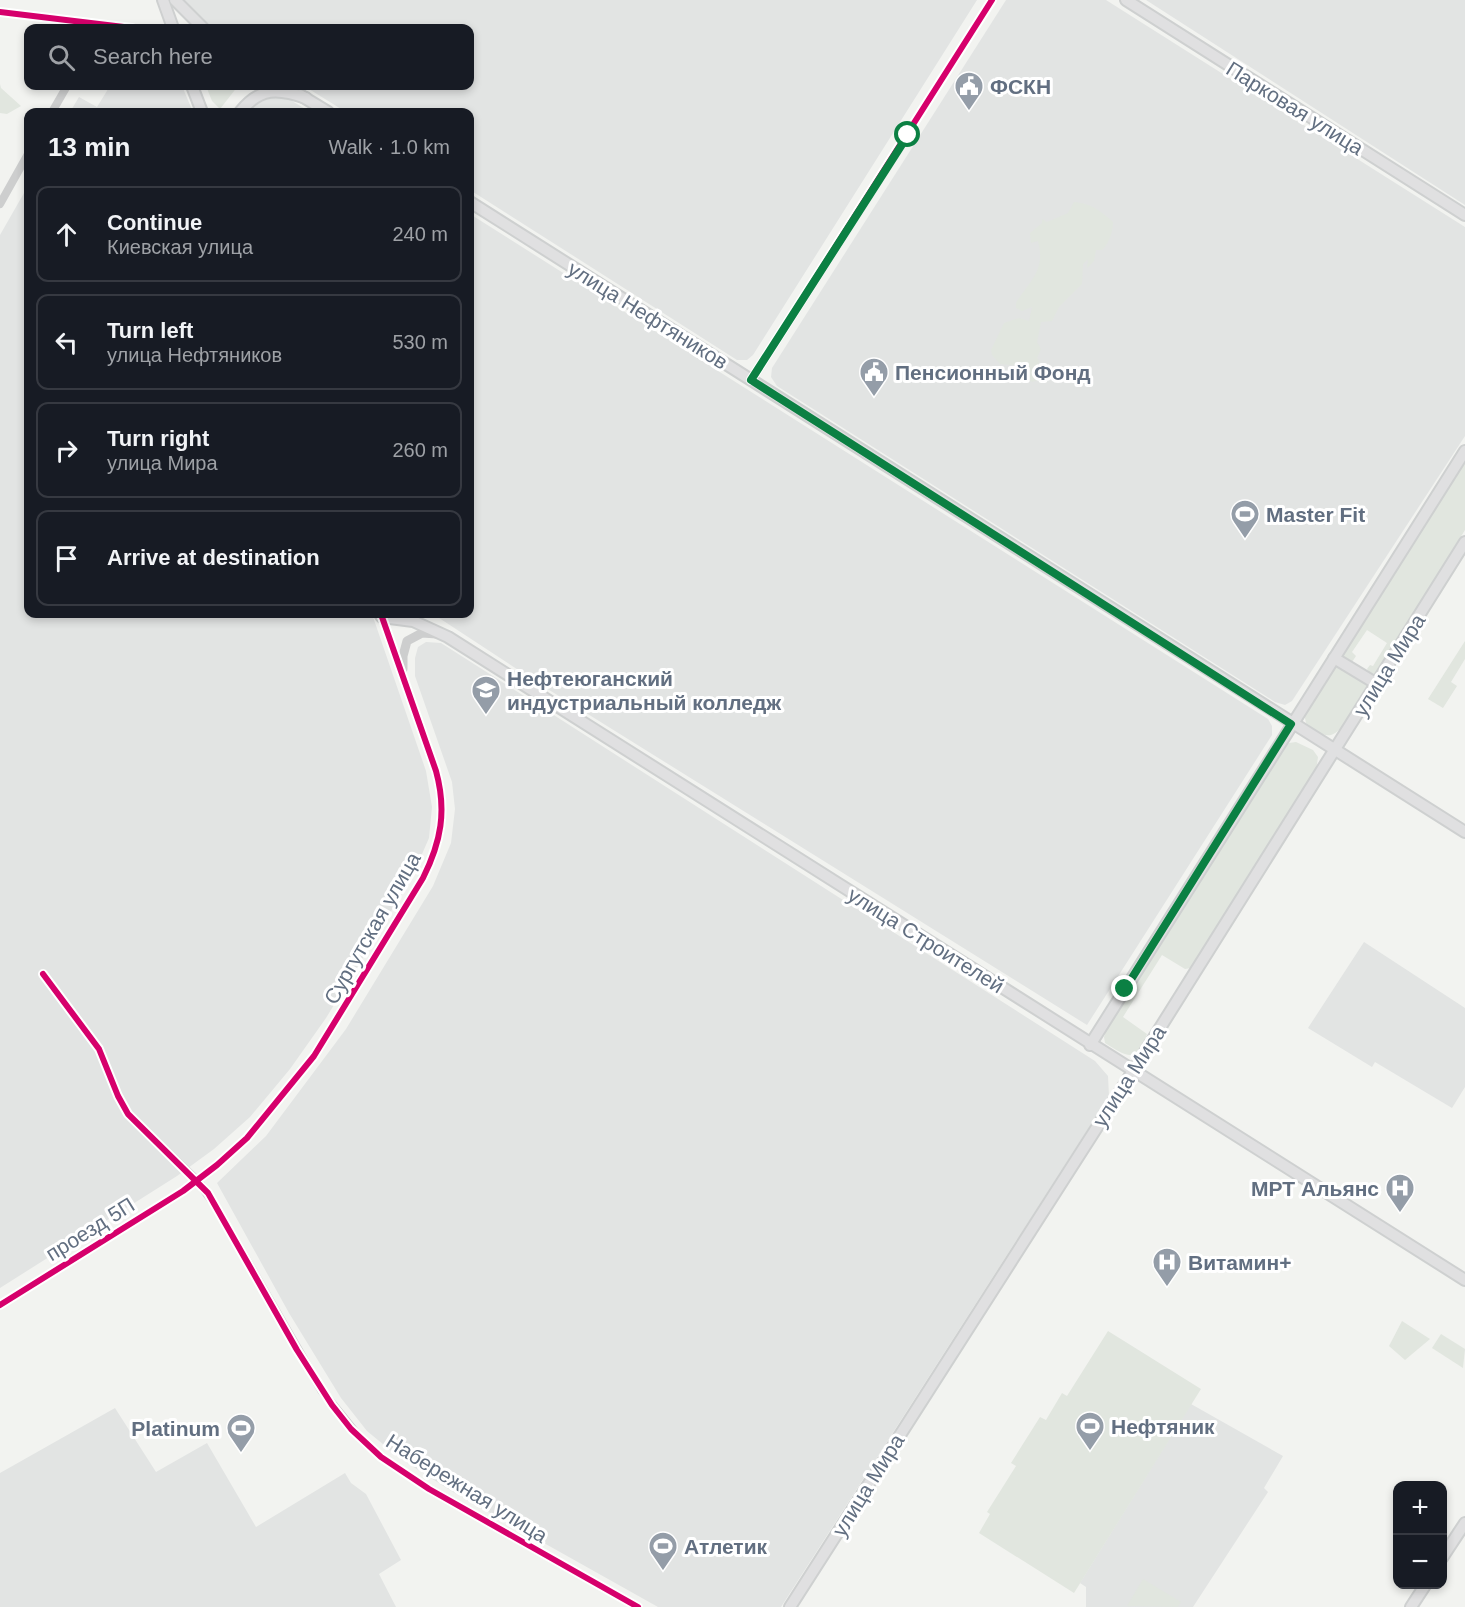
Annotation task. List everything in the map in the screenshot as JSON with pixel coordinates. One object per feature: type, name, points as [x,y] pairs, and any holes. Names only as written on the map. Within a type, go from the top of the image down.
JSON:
[{"type":"main road","points":[[163,0],[172,24]]},
{"type":"main road","points":[[176,0],[199,24]]},
{"type":"main road","name":"Парковая улица","points":[[1126,0],[1465,215]]},
{"type":"main road","points":[[194,90],[200,108]]},
{"type":"main road","points":[[244,108],[255,96],[272,90],[306,98]]},
{"type":"main road","points":[[293,90],[322,108]]},
{"type":"main road","name":"улица Нефтяников","points":[[474,205],[1291,724],[1465,832]]},
{"type":"main road","points":[[1090,1045],[1465,451]]},
{"type":"main road","name":"улица Мира","points":[[790,1607],[1133,1071],[1465,542]]},
{"type":"main road","name":"улица Строителей","points":[[397,618],[413,621],[448,637],[1465,1280]]},
{"type":"main road","points":[[420,618],[448,637]]},
{"type":"main road","points":[[1334,658],[1377,684]]},
{"type":"main road","points":[[1447,1552],[1465,1523]]},
{"type":"main road","points":[[1411,1607],[1423,1589]]},
{"type":"street","points":[[751,380],[992,0]]},
{"type":"street","points":[[0,12],[85,24]]},
{"type":"street","points":[[54,108],[66,90]]},
{"type":"street","points":[[0,204],[24,161]]},
{"type":"street","name":"Сургутская улица","points":[[197,1180],[247,1138],[297,1079],[339,1018],[434,858],[441,832],[441,794],[382,618]]},
{"type":"street","points":[[404,680],[403,656],[407,641],[422,633],[448,637]]},
{"type":"street","points":[[43,974],[99,1049],[128,1114],[197,1180]]},
{"type":"street","name":"проезд 5П","points":[[0,1305],[197,1180]]},
{"type":"street","name":"Набережная улица","points":[[197,1180],[213,1202],[322,1391],[360,1438],[381,1457],[429,1489],[638,1607]]},
{"type":"shaded area","points":[[182,0],[977,0],[753,355],[747,360],[737,360],[474,193],[474,108],[340,108],[310,90],[474,90],[474,24],[206,24],[198,20]]},
{"type":"shaded area","points":[[1006,0],[1106,0],[1465,227],[1465,436],[1292,701],[1285,705],[1275,702],[777,386],[771,377],[772,368]]},
{"type":"shaded area","points":[[1146,0],[1465,0],[1465,205]]},
{"type":"shaded area","points":[[0,84],[1,88],[21,106],[7,114],[0,113]]},
{"type":"shaded area","points":[[108,90],[184,90],[191,108],[72,108],[79,97],[97,107]]},
{"type":"shaded area","points":[[208,90],[235,90],[221,108],[212,101]]},
{"type":"shaded area","points":[[284,96],[304,108],[253,108],[263,99]]},
{"type":"shaded area","points":[[24,193],[24,618],[373,618],[426,771],[432,807],[429,838],[412,877],[326,1018],[290,1069],[250,1117],[214,1149],[177,1176],[0,1288],[0,235]]},
{"type":"shaded area","points":[[1074,202],[1090,206],[1109,218],[1113,222],[1111,233],[1109,241],[1102,250],[1096,250],[1094,261],[1087,268],[1088,259],[1083,264],[1082,284],[1059,307],[1052,321],[1041,322],[1037,342],[1041,349],[1037,358],[1040,362],[1037,365],[1044,373],[1039,380],[1032,382],[1020,373],[1020,366],[1000,364],[992,355],[991,350],[1004,323],[1019,318],[1029,321],[1032,307],[1022,311],[1016,308],[1016,303],[1035,275],[1040,260],[1038,241],[1031,243],[1030,233],[1042,223],[1042,219],[1047,222],[1068,213]]},
{"type":"shaded area","points":[[474,217],[1268,719],[1272,726],[1272,735],[1087,1025],[538,683],[439,618],[474,618]]},
{"type":"shaded area","points":[[1465,460],[1465,530],[1376,673],[1371,676],[1367,669],[1370,665],[1373,666],[1387,643],[1367,630],[1352,652],[1356,656],[1352,662],[1346,661],[1342,655]]},
{"type":"shaded area","points":[[1465,641],[1465,659],[1451,682],[1457,686],[1443,708],[1428,699]]},
{"type":"shaded area","points":[[426,642],[441,643],[1095,1061],[1108,1076],[1109,1096],[781,1607],[658,1607],[453,1492],[401,1459],[367,1431],[341,1398],[289,1313],[217,1183],[266,1136],[346,1029],[433,886],[451,843],[455,809],[452,782],[415,676],[415,658],[418,647]]},
{"type":"shaded area","points":[[1334,665],[1368,686],[1341,728],[1331,735],[1324,735],[1306,723],[1304,713]]},
{"type":"shaded area","points":[[1296,742],[1313,750],[1318,757],[1316,771],[1191,968],[1185,969],[1162,955],[1123,1017],[1147,1034],[1139,1050],[1130,1055],[1113,1048],[1105,1043],[1107,1028],[1277,756],[1289,743]]},
{"type":"shaded area","points":[[1364,942],[1465,1008],[1465,1087],[1452,1108],[1375,1062],[1372,1067],[1308,1028]]},
{"type":"shaded area","points":[[1402,1321],[1430,1339],[1405,1360],[1389,1346]]},
{"type":"shaded area","name":"Нефтяник","points":[[1108,1331],[1201,1389],[1074,1593],[979,1533],[990,1514],[987,1512],[1016,1466],[1011,1463],[1040,1417],[1046,1420],[1062,1393],[1067,1396]]},
{"type":"shaded area","points":[[1441,1334],[1465,1349],[1463,1368],[1432,1348]]},
{"type":"shaded area","points":[[1191,1404],[1283,1456],[1264,1488],[1268,1492],[1193,1607],[1086,1607],[1086,1587],[1080,1583]]},
{"type":"shaded area","points":[[115,1408],[156,1472],[207,1443],[256,1527],[345,1473],[351,1483],[366,1494],[401,1560],[379,1574],[396,1607],[0,1607],[0,1473]]},
{"type":"shaded area","points":[[1143,1579],[1181,1602],[1178,1607],[1127,1606]]},
{"type":"cycle path","points":[[751,380],[992,0]]},
{"type":"cycle path","points":[[0,12],[99,24]]},
{"type":"cycle path","points":[[0,1305],[183,1191],[247,1138],[314,1056],[423,878],[438,839],[441,813],[439,786],[436,771],[382,618]]},
{"type":"cycle path","points":[[43,974],[99,1049],[128,1114],[208,1193],[297,1350],[332,1405],[351,1429],[381,1457],[429,1489],[638,1607]]},
{"type":"place","name":"ФСКН","points":[[969,112]]},
{"type":"place","name":"Пенсионный Фонд","points":[[874,398]]},
{"type":"place","name":"Master Fit","points":[[1245,540]]},
{"type":"place","name":"Нефтеюганский индустриальный колледж","points":[[486,716]]},
{"type":"place","name":"МРТ Альянс","points":[[1400,1214]]},
{"type":"place","name":"Витамин+","points":[[1167,1288]]},
{"type":"place","name":"Нефтяник","points":[[1090,1452]]},
{"type":"place","name":"Platinum","points":[[241,1454]]},
{"type":"place","name":"Атлетик","points":[[663,1572]]},
{"type":"route","points":[[908,135],[751,380],[1291,724],[1125,989]]}]
